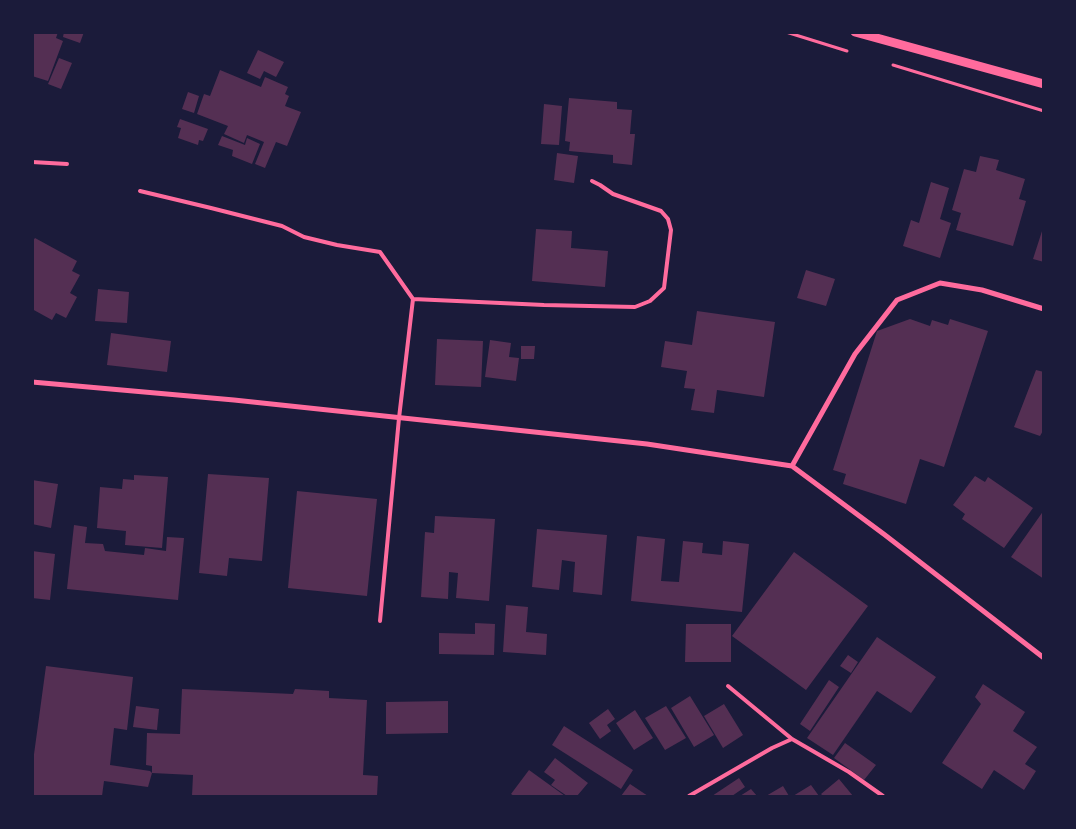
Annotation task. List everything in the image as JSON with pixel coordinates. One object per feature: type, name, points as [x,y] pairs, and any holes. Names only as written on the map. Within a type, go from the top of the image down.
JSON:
[{"type":"street","points":[[855,32],[1044,84]]},
{"type":"street","points":[[792,466],[855,354],[897,300],[940,283],[982,290],[1044,309]]},
{"type":"street","points":[[32,382],[234,400],[647,444],[792,466],[1044,658]]},
{"type":"lane","points":[[32,162],[67,164]]},
{"type":"lane","points":[[413,299],[635,307],[650,301],[664,288],[671,230],[668,219],[661,211],[613,194],[592,181]]},
{"type":"lane","points":[[140,191],[282,226],[304,237],[380,252],[413,299],[399,418],[380,622]]},
{"type":"lane","points":[[728,686],[792,739],[849,772],[883,796]]},
{"type":"lane","points":[[689,796],[772,748],[792,739]]},
{"type":"path","points":[[786,32],[849,52]]},
{"type":"path","points":[[886,63],[1044,111]]},
{"type":"building","points":[[32,32],[58,32],[56,38],[63,41],[48,81],[32,76]]},
{"type":"building","points":[[64,32],[84,32],[80,43],[63,37]]},
{"type":"building","points":[[258,50],[284,62],[276,77],[264,71],[260,79],[247,73]]},
{"type":"building","points":[[59,58],[72,63],[61,89],[48,84]]},
{"type":"building","points":[[220,70],[261,87],[265,77],[288,87],[285,94],[289,96],[285,106],[301,112],[287,146],[276,142],[265,168],[255,164],[264,142],[247,135],[244,143],[224,134],[228,126],[197,114],[204,94],[210,96]]},
{"type":"building","points":[[188,92],[199,96],[194,113],[182,109]]},
{"type":"building","points":[[569,98],[617,102],[617,109],[632,110],[630,134],[635,134],[632,165],[613,163],[613,155],[569,151],[570,142],[565,141]]},
{"type":"building","points":[[544,104],[562,106],[559,145],[541,144]]},
{"type":"building","points":[[180,119],[208,129],[203,141],[199,140],[198,145],[178,138],[181,128],[177,127]]},
{"type":"building","points":[[222,136],[245,145],[247,138],[260,144],[252,164],[232,156],[233,150],[218,145]]},
{"type":"building","points":[[557,153],[578,156],[574,183],[554,180]]},
{"type":"building","points":[[980,156],[999,160],[996,170],[1025,179],[1019,199],[1026,201],[1013,246],[956,230],[961,213],[952,210],[964,169],[976,172]]},
{"type":"building","points":[[931,182],[949,188],[940,219],[951,223],[940,258],[903,246],[911,220],[919,223]]},
{"type":"building","points":[[1044,228],[1044,262],[1033,259]]},
{"type":"building","points":[[536,229],[572,231],[571,248],[608,251],[605,287],[532,281]]},
{"type":"building","points":[[35,238],[77,261],[72,271],[80,275],[70,293],[77,297],[66,318],[56,313],[52,320],[32,309],[32,242]]},
{"type":"building","points":[[806,270],[835,279],[826,306],[797,298]]},
{"type":"building","points":[[98,289],[129,292],[127,323],[95,321]]},
{"type":"building","points":[[697,311],[775,322],[764,397],[717,390],[714,413],[691,410],[695,389],[684,388],[687,371],[661,367],[665,341],[692,345]]},
{"type":"building","points":[[910,319],[930,326],[932,320],[948,325],[950,319],[988,331],[944,467],[920,459],[906,504],[843,484],[846,474],[833,470],[877,331]]},
{"type":"building","points":[[111,333],[171,341],[167,372],[107,365]]},
{"type":"building","points":[[437,339],[483,341],[481,387],[435,385]]},
{"type":"building","points":[[490,340],[511,343],[509,357],[519,358],[516,381],[485,377]]},
{"type":"building","points":[[521,346],[535,346],[534,359],[521,359]]},
{"type":"building","points":[[1036,370],[1044,372],[1044,429],[1040,436],[1014,427]]},
{"type":"building","points":[[208,474],[269,478],[262,561],[229,558],[227,576],[199,573]]},
{"type":"building","points":[[134,475],[168,477],[162,548],[125,545],[126,531],[97,528],[100,487],[122,489],[123,479],[134,480]]},
{"type":"building","points":[[975,476],[985,482],[988,477],[1033,508],[1004,548],[962,519],[965,514],[953,505]]},
{"type":"building","points":[[32,480],[58,484],[51,528],[32,524]]},
{"type":"building","points":[[297,491],[377,499],[367,596],[288,588]]},
{"type":"building","points":[[1044,510],[1044,579],[1011,557]]},
{"type":"building","points":[[435,516],[495,519],[489,601],[456,598],[458,573],[449,572],[448,599],[421,597],[425,532],[434,533]]},
{"type":"building","points":[[74,525],[87,527],[85,543],[103,544],[105,551],[144,555],[145,548],[166,551],[167,537],[184,538],[178,600],[67,589]]},
{"type":"building","points":[[537,529],[607,535],[602,595],[573,592],[575,562],[562,560],[559,590],[532,587]]},
{"type":"building","points":[[637,536],[665,539],[661,581],[679,582],[683,541],[703,543],[702,553],[722,555],[723,541],[749,544],[742,612],[631,601]]},
{"type":"building","points":[[32,551],[55,554],[50,600],[32,598]]},
{"type":"building","points":[[794,552],[868,606],[806,690],[732,636]]},
{"type":"building","points":[[506,605],[528,607],[526,632],[547,634],[546,655],[503,652]]},
{"type":"building","points":[[475,623],[495,624],[494,655],[439,654],[439,633],[475,634]]},
{"type":"building","points":[[686,624],[731,624],[731,662],[685,662]]},
{"type":"building","points":[[877,637],[936,677],[911,713],[877,691],[833,755],[807,738]]},
{"type":"building","points":[[848,655],[858,662],[851,673],[840,666]]},
{"type":"building","points":[[46,666],[133,677],[127,730],[114,728],[110,765],[150,771],[152,773],[148,787],[104,781],[102,796],[32,796],[32,769]]},
{"type":"building","points":[[829,680],[839,687],[810,731],[800,724]]},
{"type":"building","points":[[983,684],[1025,712],[1013,731],[1037,747],[1025,764],[1036,771],[1024,790],[994,770],[982,789],[942,763],[981,704],[975,697]]},
{"type":"building","points":[[182,689],[293,694],[295,689],[329,691],[329,698],[367,700],[363,775],[378,776],[377,796],[192,796],[193,775],[152,773],[152,766],[146,765],[147,733],[180,734]]},
{"type":"building","points":[[690,696],[714,735],[694,747],[671,708]]},
{"type":"building","points":[[448,701],[448,733],[386,734],[386,702]]},
{"type":"building","points":[[724,704],[743,735],[723,748],[704,716]]},
{"type":"building","points":[[136,706],[159,709],[157,730],[133,727]]},
{"type":"building","points":[[666,706],[686,738],[665,750],[645,718]]},
{"type":"building","points":[[608,709],[615,719],[607,725],[611,731],[600,739],[589,723]]},
{"type":"building","points":[[635,710],[653,738],[634,750],[616,723]]},
{"type":"building","points":[[564,726],[633,770],[621,789],[552,745]]},
{"type":"building","points":[[845,743],[876,765],[864,780],[834,758]]},
{"type":"building","points":[[555,758],[588,783],[577,796],[567,796],[551,785],[555,780],[544,772]]},
{"type":"building","points":[[529,770],[565,796],[514,796],[511,794]]},
{"type":"building","points":[[739,778],[745,787],[732,796],[712,796]]},
{"type":"building","points":[[839,779],[853,796],[823,796],[821,794]]},
{"type":"building","points":[[630,784],[648,796],[621,796]]},
{"type":"building","points":[[811,785],[819,796],[793,796]]},
{"type":"building","points":[[783,786],[789,796],[766,796]]},
{"type":"building","points":[[751,789],[757,796],[740,796]]}]
